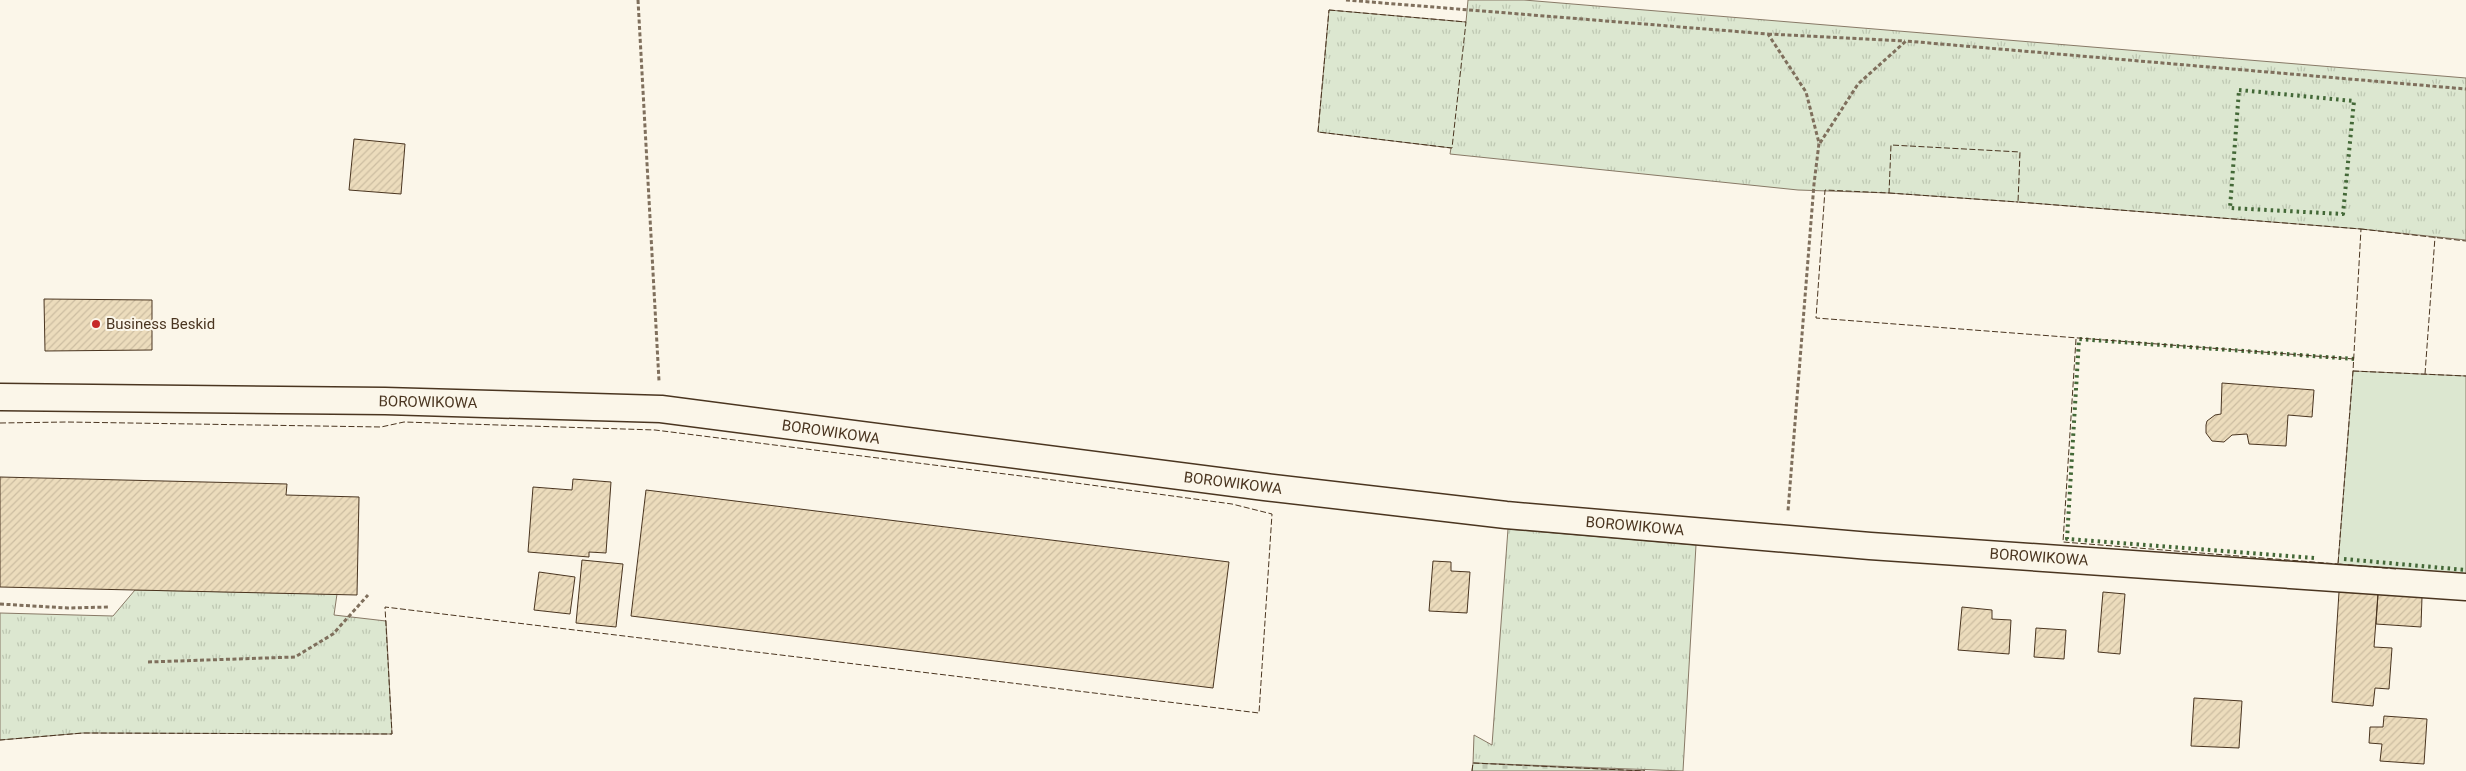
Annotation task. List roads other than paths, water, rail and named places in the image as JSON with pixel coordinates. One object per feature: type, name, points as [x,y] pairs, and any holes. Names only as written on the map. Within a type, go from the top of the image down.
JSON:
[{"type":"street","name":"BOROWIKOWA","points":[[0,397],[376,401],[660,409],[1245,485],[1506,515],[1785,539],[2466,587]]},
{"type":"place","name":"Business Beskid","points":[[96,324]]}]
